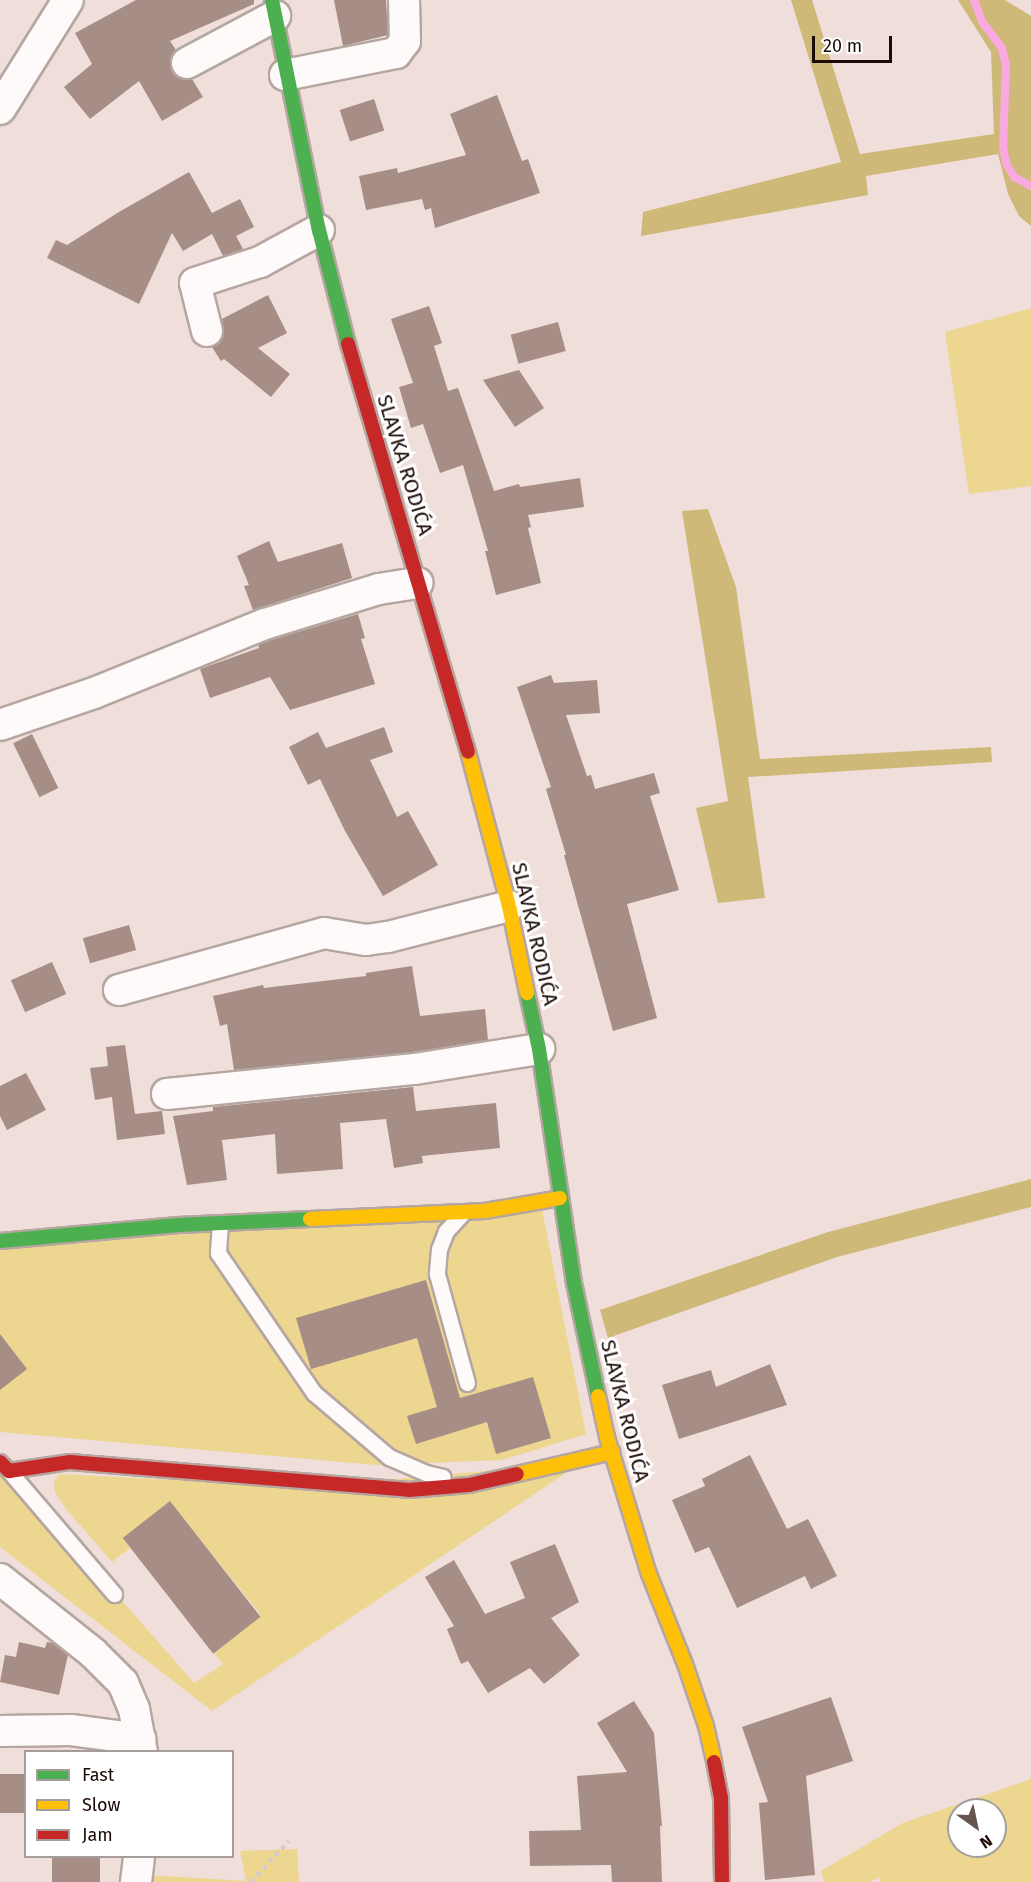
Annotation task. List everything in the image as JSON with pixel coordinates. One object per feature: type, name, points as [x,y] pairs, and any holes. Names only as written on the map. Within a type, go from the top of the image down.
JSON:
[{"type":"main road","name":"SLAVKA RODIĆA","points":[[273,8],[285,75],[319,230],[358,384],[418,583],[509,906],[539,1049],[574,1283],[612,1452],[649,1574],[685,1664],[706,1726],[721,1798],[722,1882]]},
{"type":"main road","points":[[0,1241],[220,1222],[485,1211],[560,1198]]},
{"type":"main road","points":[[4,1466],[70,1462],[409,1490],[469,1485],[612,1452]]},
{"type":"street","points":[[0,110],[68,0]]},
{"type":"street","points":[[285,75],[396,53],[405,41],[404,0]]},
{"type":"street","points":[[186,63],[273,8]]},
{"type":"street","points":[[207,331],[195,283],[260,262],[319,230]]},
{"type":"street","points":[[0,725],[94,693],[265,624],[379,589],[418,583]]},
{"type":"street","points":[[119,990],[324,933],[366,940],[388,937],[509,906]]},
{"type":"street","points":[[167,1094],[415,1068],[539,1049]]},
{"type":"street","points":[[0,1579],[93,1653],[123,1683],[134,1709],[141,1745],[71,1730],[0,1731]]},
{"type":"street","points":[[136,1882],[139,1858]]},
{"type":"lane","points":[[466,1212],[458,1217],[446,1231],[440,1249],[437,1274],[467,1383]]},
{"type":"lane","points":[[220,1222],[218,1253],[314,1393],[389,1457],[426,1473],[469,1485]]},
{"type":"lane","points":[[4,1466],[114,1594]]},
{"type":"path","points":[[251,1882],[289,1841]]},
{"type":"shaded area","points":[[791,0],[812,0],[860,154],[994,134],[991,52],[958,0],[1005,0],[1031,16],[1031,226],[1019,216],[1008,194],[998,154],[866,176],[868,195],[641,236],[643,212],[841,162]]},
{"type":"shaded area","points":[[1031,308],[1031,486],[969,494],[945,332]]},
{"type":"shaded area","points":[[708,509],[736,587],[760,759],[991,747],[992,762],[748,777],[765,898],[718,903],[696,808],[728,801],[682,511]]},
{"type":"shaded area","points":[[1031,1179],[1031,1207],[837,1257],[608,1338],[600,1310],[828,1232]]},
{"type":"shaded area","points":[[541,1204],[586,1434],[502,1460],[377,1465],[0,1432],[0,1248]]},
{"type":"shaded area","points":[[582,1462],[212,1711],[0,1547],[0,1470],[13,1476],[194,1683],[223,1664],[214,1653],[261,1615],[170,1502],[123,1539],[130,1548],[112,1562],[66,1509],[55,1492],[54,1482],[59,1474],[311,1487]]},
{"type":"shaded area","points":[[1031,1779],[1031,1882],[880,1882],[879,1877],[870,1882],[824,1882],[821,1871],[903,1823],[947,1808],[947,1858],[1007,1858],[1007,1798],[976,1798]]},
{"type":"shaded area","points":[[297,1849],[299,1882],[146,1882],[147,1875],[246,1881],[240,1851]]},
{"type":"building","points":[[136,0],[254,0],[254,4],[170,41],[176,50],[170,62],[172,72],[178,78],[192,79],[203,97],[162,121],[139,81],[90,119],[64,87],[92,64],[75,33]]},
{"type":"building","points":[[334,0],[386,0],[388,35],[343,46]]},
{"type":"building","points":[[497,95],[522,161],[528,159],[540,193],[435,228],[431,208],[425,210],[422,199],[366,210],[359,176],[397,168],[398,173],[466,155],[450,114]]},
{"type":"building","points":[[374,99],[384,130],[350,142],[340,110]]},
{"type":"building","points":[[189,172],[212,213],[240,199],[254,227],[236,236],[243,249],[223,256],[212,234],[183,251],[172,233],[139,304],[47,258],[56,240],[67,245]]},
{"type":"building","points":[[268,295],[287,333],[258,348],[290,374],[271,397],[224,359],[221,361],[212,347],[223,336],[222,319]]},
{"type":"building","points":[[429,306],[442,343],[434,346],[448,391],[458,388],[494,491],[519,484],[520,487],[580,478],[584,507],[528,515],[531,527],[528,528],[541,583],[496,595],[485,551],[488,551],[463,465],[440,473],[423,424],[411,428],[399,387],[413,383],[391,319]]},
{"type":"building","points":[[558,322],[566,351],[518,364],[511,335]]},
{"type":"building","points":[[519,370],[544,408],[515,427],[483,380]]},
{"type":"building","points":[[269,541],[278,562],[342,543],[352,578],[253,610],[244,586],[249,585],[237,556]]},
{"type":"building","points":[[358,614],[365,638],[361,639],[375,684],[290,710],[270,677],[210,698],[200,669],[259,648],[258,645],[271,640]]},
{"type":"building","points":[[551,675],[554,683],[597,680],[600,713],[566,715],[587,776],[591,775],[595,789],[654,773],[660,793],[650,796],[679,890],[627,904],[657,1018],[613,1031],[546,789],[551,787],[517,687]]},
{"type":"building","points":[[384,727],[393,752],[370,760],[397,817],[408,811],[438,865],[383,896],[345,831],[320,779],[308,785],[289,747],[318,732],[326,748]]},
{"type":"building","points":[[32,734],[58,788],[39,797],[13,743]]},
{"type":"building","points":[[129,925],[136,950],[90,963],[83,938]]},
{"type":"building","points":[[52,962],[66,994],[25,1012],[11,980]]},
{"type":"building","points":[[412,966],[420,1016],[485,1009],[488,1040],[413,1052],[234,1070],[227,1024],[220,1026],[213,996],[263,985],[264,988],[366,976],[366,973]]},
{"type":"building","points":[[125,1045],[135,1114],[162,1111],[165,1134],[117,1140],[112,1097],[95,1100],[90,1068],[108,1066],[106,1047]]},
{"type":"building","points":[[26,1073],[46,1110],[7,1130],[0,1116],[0,1086]]},
{"type":"building","points":[[413,1087],[416,1111],[496,1103],[500,1148],[422,1156],[423,1163],[394,1168],[386,1119],[340,1123],[343,1169],[277,1174],[275,1134],[222,1140],[227,1180],[187,1185],[173,1116],[213,1111],[213,1107]]},
{"type":"building","points":[[426,1280],[460,1398],[533,1377],[551,1438],[496,1454],[487,1422],[416,1444],[407,1416],[437,1407],[417,1338],[311,1369],[296,1318]]},
{"type":"building","points":[[0,1334],[27,1369],[0,1390]]},
{"type":"building","points":[[770,1364],[787,1405],[679,1439],[662,1385],[711,1370],[716,1387]]},
{"type":"building","points":[[750,1455],[787,1529],[808,1519],[837,1576],[811,1589],[805,1576],[737,1608],[709,1547],[695,1553],[672,1500],[705,1486],[702,1479]]},
{"type":"building","points":[[170,1501],[261,1617],[213,1654],[123,1538]]},
{"type":"building","points":[[555,1544],[579,1602],[551,1618],[580,1655],[544,1684],[530,1668],[488,1693],[468,1661],[461,1664],[447,1629],[454,1626],[425,1577],[454,1560],[485,1614],[525,1598],[510,1562]]},
{"type":"building","points":[[19,1642],[45,1648],[47,1642],[53,1643],[68,1655],[59,1695],[0,1682],[5,1655],[16,1657]]},
{"type":"building","points":[[831,1697],[853,1761],[806,1776],[815,1875],[765,1880],[759,1803],[768,1802],[742,1727]]},
{"type":"building","points":[[634,1701],[654,1733],[662,1826],[660,1826],[662,1882],[612,1882],[611,1865],[530,1866],[529,1831],[581,1830],[577,1776],[627,1772],[597,1723]]},
{"type":"building","points":[[0,1774],[24,1774],[24,1813],[0,1813]]},
{"type":"building","points":[[52,1858],[100,1858],[100,1882],[52,1882]]},
{"type":"waterway","points":[[974,0],[983,23],[1002,48],[1006,66],[1003,147],[1006,163],[1014,177],[1031,186]]},
{"type":"traffic: fast","points":[[272,0],[319,230],[348,344]]},
{"type":"traffic: fast","points":[[527,993],[539,1049],[574,1283],[598,1396]]},
{"type":"traffic: fast","points":[[0,1241],[178,1225],[310,1219]]},
{"type":"traffic: slow","points":[[468,752],[509,906],[527,993]]},
{"type":"traffic: slow","points":[[310,1219],[485,1211],[560,1198]]},
{"type":"traffic: slow","points":[[598,1396],[607,1437],[649,1574],[685,1664],[706,1726],[714,1762]]},
{"type":"traffic: slow","points":[[517,1474],[612,1452]]},
{"type":"traffic: jam","points":[[348,344],[468,752]]},
{"type":"traffic: jam","points":[[0,1462],[9,1471],[70,1462],[409,1490],[469,1485],[517,1474]]},
{"type":"traffic: jam","points":[[714,1762],[721,1798],[722,1882]]}]
